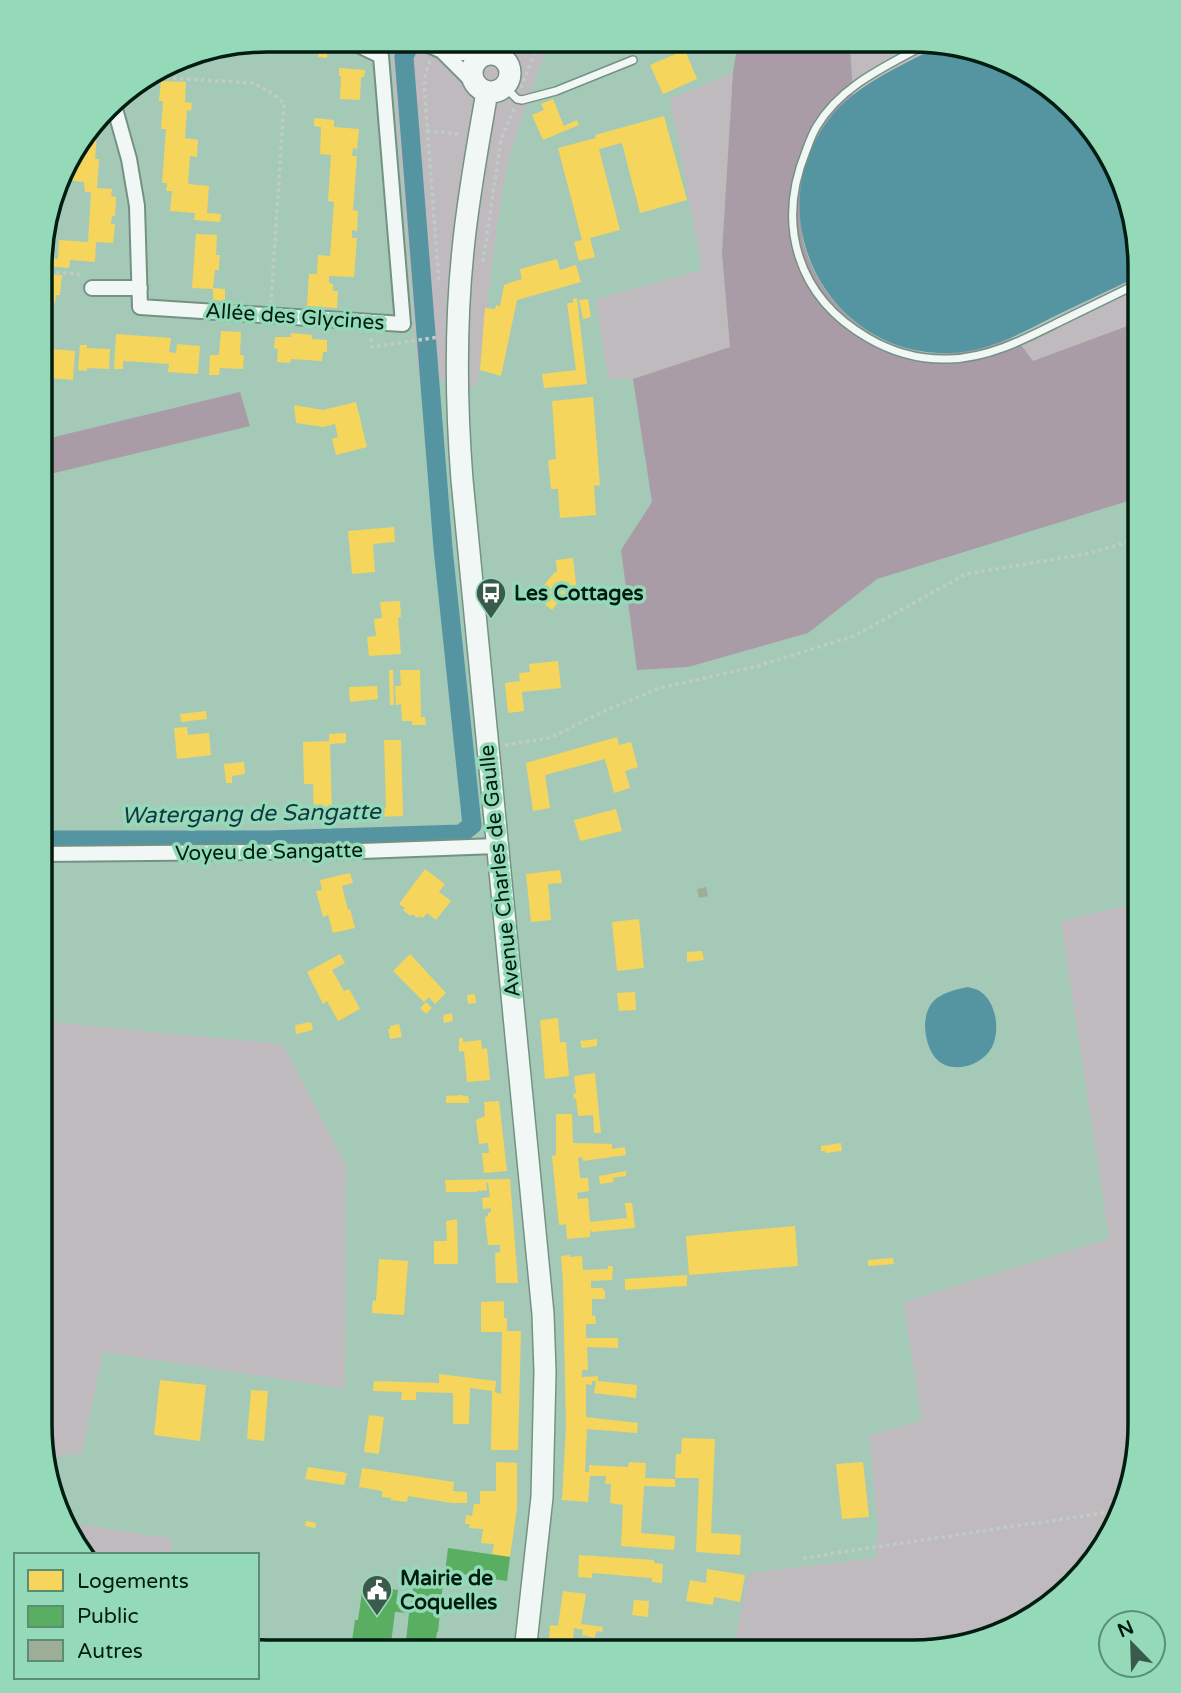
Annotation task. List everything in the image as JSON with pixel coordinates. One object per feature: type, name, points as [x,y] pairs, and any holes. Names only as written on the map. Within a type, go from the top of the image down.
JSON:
[{"type":"main road","name":"Avenue Charles de Gaulle","points":[[494,53],[477,60],[472,68],[472,77],[496,90]]},
{"type":"main road","name":"Avenue Charles de Gaulle","points":[[499,53],[510,72],[509,78],[496,90],[480,136],[465,231],[459,288],[456,364],[462,480],[544,1338],[542,1497],[527,1640]]},
{"type":"street","name":"Allée des Glycines","points":[[140,288],[140,307],[403,324],[381,57],[373,53]]},
{"type":"street","points":[[442,53],[496,90]]},
{"type":"street","points":[[92,288],[140,288],[137,214],[132,176],[117,115]]},
{"type":"street","name":"Voyeu de Sangatte","points":[[52,855],[362,851],[497,846]]},
{"type":"lane","points":[[912,52],[854,85],[834,103],[816,128],[801,164],[792,201],[795,240],[808,279],[830,310],[850,328],[896,352],[922,357],[963,358],[1020,341],[1128,288]]},
{"type":"lane","points":[[496,90],[522,100],[556,91],[632,60]]},
{"type":"path","points":[[430,53],[424,84],[439,278]]},
{"type":"path","points":[[482,272],[501,139],[496,90],[529,53]]},
{"type":"path","points":[[167,78],[253,83],[284,103],[270,316]]},
{"type":"path","points":[[427,131],[480,136]]},
{"type":"path","points":[[52,273],[78,274],[92,288]]},
{"type":"path","points":[[415,340],[441,336]]},
{"type":"path","points":[[488,748],[550,738],[602,712],[660,688],[758,666],[854,636],[966,574],[1086,554],[1128,542]]},
{"type":"path","points":[[803,1558],[1109,1512]]},
{"type":"shaded area","points":[[736,52],[850,52],[853,95],[825,128],[814,145],[806,166],[802,232],[810,262],[820,282],[834,301],[868,331],[888,342],[932,353],[985,347],[1015,337],[1033,361],[1128,326],[1128,501],[877,579],[808,633],[688,667],[637,670],[621,550],[652,502],[633,379],[730,347],[722,253]]},
{"type":"shaded area","points":[[850,52],[926,53],[866,86],[853,95]]},
{"type":"shaded area","points":[[391,53],[546,53],[510,154],[498,218],[477,387],[418,375]]},
{"type":"shaded area","points":[[733,72],[722,253],[730,347],[633,379],[608,379],[596,299],[702,270],[670,99]]},
{"type":"shaded area","points":[[1128,281],[1128,326],[1032,362],[1015,337]]},
{"type":"shaded area","points":[[240,392],[250,426],[52,474],[52,438]]},
{"type":"shaded area","points":[[1128,905],[1128,1439],[1117,1494],[1106,1520],[1092,1545],[1055,1587],[1033,1604],[982,1629],[941,1639],[735,1640],[748,1573],[876,1558],[878,1529],[869,1435],[922,1421],[903,1302],[1109,1239],[1061,921]]},
{"type":"shaded area","points":[[52,1022],[283,1044],[346,1165],[345,1389],[103,1352],[82,1454],[55,1456],[52,1425]]},
{"type":"shaded area","points":[[77,1524],[173,1539],[171,1553],[95,1553]]},
{"type":"water","points":[[925,53],[941,54],[996,69],[1033,89],[1055,106],[1092,148],[1117,199],[1127,240],[1128,281],[1020,334],[993,345],[964,352],[907,348],[869,332],[839,306],[816,273],[803,236],[800,196],[809,156],[830,118],[854,94]]},
{"type":"water","points":[[968,987],[978,990],[990,1002],[996,1020],[995,1038],[982,1059],[967,1066],[951,1067],[937,1060],[932,1053],[925,1032],[926,1016],[937,998]]},
{"type":"building: Logements","points":[[680,52],[686,52],[697,79],[663,94],[650,65]]},
{"type":"building: Logements","points":[[319,53],[327,53],[327,58],[318,57]]},
{"type":"building: Logements","points":[[339,68],[365,70],[364,77],[361,77],[360,100],[340,99]]},
{"type":"building: Logements","points":[[161,81],[186,82],[185,102],[192,103],[191,111],[187,110],[185,138],[198,140],[197,157],[190,156],[188,184],[209,186],[207,213],[221,214],[220,222],[194,220],[195,213],[170,211],[172,191],[166,191],[167,183],[162,183],[166,129],[161,129]]},
{"type":"building: Logements","points":[[553,99],[564,126],[577,120],[579,125],[543,140],[532,115],[544,110],[541,104]]},
{"type":"building: Logements","points":[[664,116],[687,200],[640,213],[622,143],[599,149],[620,230],[590,238],[595,257],[579,261],[574,242],[582,240],[558,148]]},
{"type":"building: Logements","points":[[314,118],[334,120],[334,127],[359,129],[357,149],[353,148],[352,156],[357,156],[353,210],[358,211],[357,231],[352,230],[352,238],[357,238],[354,277],[329,276],[333,291],[338,291],[337,308],[307,306],[309,274],[317,274],[318,255],[330,256],[334,202],[328,201],[331,155],[320,154],[321,127],[314,126]]},
{"type":"building: Logements","points":[[97,138],[95,159],[99,159],[97,188],[112,189],[111,196],[116,197],[115,216],[112,216],[111,224],[115,224],[113,243],[96,242],[95,262],[70,260],[69,268],[52,267],[53,259],[58,259],[59,240],[88,242],[91,192],[85,192],[84,182],[72,180],[81,160]]},
{"type":"building: Logements","points":[[196,234],[217,235],[216,255],[220,255],[219,270],[215,270],[213,288],[225,289],[225,301],[213,300],[213,289],[192,288]]},
{"type":"building: Logements","points":[[557,259],[560,270],[576,265],[581,282],[517,300],[501,376],[480,370],[485,308],[495,309],[496,305],[500,306],[504,285],[521,279],[522,281],[520,269]]},
{"type":"building: Logements","points":[[52,274],[62,275],[60,295],[56,295],[55,303],[52,303]]},
{"type":"building: Logements","points":[[577,298],[587,384],[544,388],[542,374],[576,370],[567,303],[573,303],[573,299]]},
{"type":"building: Logements","points":[[588,299],[591,317],[583,319],[579,300]]},
{"type":"building: Logements","points":[[221,331],[241,332],[240,355],[244,355],[243,369],[220,368],[219,375],[209,375],[210,355],[219,355]]},
{"type":"building: Logements","points":[[291,333],[327,340],[327,352],[323,352],[322,361],[291,359],[290,363],[277,362],[275,337],[291,337]]},
{"type":"building: Logements","points":[[116,334],[171,338],[169,352],[176,353],[177,344],[200,346],[198,374],[168,372],[169,364],[141,362],[123,361],[123,369],[114,369]]},
{"type":"building: Logements","points":[[80,345],[110,349],[109,369],[78,370]]},
{"type":"building: Logements","points":[[52,349],[75,351],[73,380],[52,378]]},
{"type":"building: Logements","points":[[593,397],[600,485],[594,486],[596,515],[560,518],[558,489],[551,489],[548,460],[556,459],[552,401]]},
{"type":"building: Logements","points":[[356,402],[367,447],[336,455],[332,439],[338,437],[335,424],[323,427],[296,423],[294,405],[323,410]]},
{"type":"building: Logements","points":[[394,527],[395,542],[373,544],[375,572],[352,574],[348,531]]},
{"type":"building: Logements","points":[[573,558],[577,592],[565,593],[552,610],[535,596],[557,572],[556,560]]},
{"type":"building: Logements","points":[[400,601],[401,617],[398,618],[401,654],[369,656],[367,637],[376,636],[374,619],[382,618],[380,602]]},
{"type":"building: Logements","points":[[558,661],[561,688],[522,692],[524,711],[508,713],[505,683],[520,681],[519,673],[530,672],[529,664]]},
{"type":"building: Logements","points":[[389,670],[393,670],[394,705],[390,705]]},
{"type":"building: Logements","points":[[400,670],[420,670],[421,717],[425,717],[426,725],[412,725],[412,721],[402,721],[401,704],[396,705],[395,686],[401,686]]},
{"type":"building: Logements","points":[[377,686],[378,699],[350,702],[349,687]]},
{"type":"building: Logements","points":[[206,711],[207,719],[181,722],[180,714]]},
{"type":"building: Logements","points":[[187,727],[188,735],[209,733],[211,755],[177,759],[174,728]]},
{"type":"building: Logements","points":[[346,733],[346,743],[330,744],[332,809],[386,808],[384,740],[401,740],[403,816],[314,819],[313,784],[304,784],[303,742],[329,741],[329,734]]},
{"type":"building: Logements","points":[[617,737],[619,745],[631,742],[638,767],[625,771],[630,788],[614,793],[605,759],[545,775],[550,808],[533,811],[526,763]]},
{"type":"building: Logements","points":[[244,762],[245,774],[232,776],[232,783],[226,783],[224,764]]},
{"type":"building: Logements","points":[[616,809],[622,831],[580,841],[574,820]]},
{"type":"building: Logements","points":[[425,869],[445,884],[439,892],[451,901],[436,920],[427,913],[423,918],[412,914],[410,916],[399,904]]},
{"type":"building: Logements","points":[[560,870],[562,883],[548,884],[551,920],[531,922],[526,874]]},
{"type":"building: Logements","points":[[350,873],[353,883],[342,886],[355,928],[333,933],[328,915],[323,917],[316,891],[322,890],[320,880]]},
{"type":"building: Logements","points":[[639,919],[644,968],[617,971],[612,922]]},
{"type":"building: Logements","points":[[702,951],[704,960],[687,962],[687,952]]},
{"type":"building: Logements","points":[[340,954],[345,963],[332,970],[344,991],[349,989],[360,1009],[338,1021],[327,1001],[323,1004],[307,972]]},
{"type":"building: Logements","points":[[410,954],[446,993],[435,1004],[429,997],[424,1002],[393,971]]},
{"type":"building: Logements","points":[[635,992],[636,1010],[619,1011],[617,993]]},
{"type":"building: Logements","points":[[475,994],[476,1003],[468,1004],[467,995]]},
{"type":"building: Logements","points":[[426,1002],[432,1008],[426,1014],[420,1008]]},
{"type":"building: Logements","points":[[452,1013],[453,1021],[444,1023],[443,1015]]},
{"type":"building: Logements","points":[[558,1018],[560,1042],[566,1042],[569,1076],[545,1079],[540,1020]]},
{"type":"building: Logements","points":[[311,1022],[313,1030],[296,1034],[295,1025]]},
{"type":"building: Logements","points":[[399,1024],[402,1037],[390,1039],[388,1029]]},
{"type":"building: Logements","points":[[459,1038],[463,1038],[463,1042],[481,1040],[482,1049],[487,1048],[490,1080],[467,1082],[464,1051],[459,1052]]},
{"type":"building: Logements","points":[[597,1039],[597,1046],[582,1048],[580,1041]]},
{"type":"building: Logements","points":[[595,1073],[601,1133],[594,1133],[593,1115],[578,1116],[573,1094],[576,1093],[574,1076]]},
{"type":"building: Logements","points":[[446,1096],[468,1096],[469,1103],[446,1103]]},
{"type":"building: Logements","points":[[499,1101],[507,1171],[484,1173],[482,1153],[489,1153],[488,1143],[479,1144],[476,1120],[485,1116],[484,1102]]},
{"type":"building: Logements","points":[[556,1114],[572,1114],[573,1143],[612,1144],[612,1149],[625,1147],[626,1155],[583,1161],[582,1157],[578,1158],[580,1178],[588,1178],[589,1191],[577,1193],[578,1199],[588,1198],[590,1222],[627,1218],[625,1203],[632,1203],[635,1228],[590,1230],[590,1237],[567,1239],[566,1224],[559,1225],[552,1156],[556,1155]]},
{"type":"building: Logements","points":[[841,1143],[842,1151],[821,1151],[821,1146]]},
{"type":"building: Logements","points":[[626,1171],[626,1176],[613,1178],[614,1182],[600,1184],[599,1176]]},
{"type":"building: Logements","points":[[510,1179],[518,1283],[496,1283],[495,1253],[500,1252],[500,1245],[488,1245],[485,1217],[491,1212],[491,1208],[483,1209],[482,1198],[490,1197],[488,1183],[487,1190],[446,1192],[445,1180]]},
{"type":"building: Logements","points":[[457,1219],[458,1264],[434,1264],[434,1241],[447,1241],[446,1221]]},
{"type":"building: Logements","points":[[795,1226],[798,1266],[689,1275],[686,1236]]},
{"type":"building: Logements","points":[[561,1256],[582,1256],[583,1270],[608,1269],[608,1266],[613,1266],[612,1280],[591,1281],[591,1288],[602,1288],[605,1291],[605,1299],[592,1299],[592,1316],[595,1315],[596,1324],[586,1324],[586,1338],[618,1338],[618,1348],[587,1347],[588,1370],[582,1370],[582,1377],[598,1376],[598,1381],[637,1385],[636,1398],[594,1393],[596,1381],[592,1381],[592,1385],[586,1384],[586,1417],[638,1423],[637,1433],[587,1429],[585,1472],[589,1472],[589,1465],[628,1467],[629,1462],[646,1463],[645,1478],[675,1479],[675,1487],[644,1486],[641,1533],[675,1536],[674,1550],[621,1546],[623,1505],[610,1503],[611,1484],[605,1484],[606,1476],[590,1476],[588,1502],[562,1500],[566,1427]]},
{"type":"building: Logements","points":[[893,1258],[894,1264],[868,1266],[868,1260]]},
{"type":"building: Logements","points":[[379,1259],[408,1261],[404,1315],[372,1313],[373,1300],[376,1301]]},
{"type":"building: Logements","points":[[687,1275],[687,1286],[625,1290],[625,1279]]},
{"type":"building: Logements","points":[[504,1301],[507,1331],[521,1331],[518,1450],[491,1450],[492,1391],[470,1388],[469,1424],[453,1424],[453,1393],[416,1392],[416,1400],[401,1400],[402,1392],[373,1391],[374,1381],[439,1383],[439,1374],[496,1381],[495,1392],[501,1394],[502,1332],[481,1332],[481,1302]]},
{"type":"building: Logements","points":[[160,1380],[206,1385],[200,1441],[154,1435]]},
{"type":"building: Logements","points":[[251,1390],[268,1391],[264,1441],[247,1439]]},
{"type":"building: Logements","points":[[369,1415],[384,1417],[379,1454],[364,1452]]},
{"type":"building: Logements","points":[[682,1438],[715,1439],[711,1533],[741,1535],[740,1555],[696,1552],[699,1478],[675,1478],[676,1454],[681,1454]]},
{"type":"building: Logements","points":[[496,1462],[517,1463],[517,1508],[510,1557],[492,1554],[494,1544],[481,1543],[483,1529],[469,1528],[470,1524],[465,1524],[466,1515],[472,1516],[474,1504],[480,1504],[480,1491],[496,1491]]},
{"type":"building: Logements","points":[[863,1462],[869,1517],[842,1519],[836,1464]]},
{"type":"building: Logements","points":[[308,1467],[347,1473],[344,1485],[305,1479]]},
{"type":"building: Logements","points":[[362,1468],[454,1482],[453,1491],[467,1492],[467,1503],[408,1496],[407,1502],[382,1497],[382,1491],[359,1487]]},
{"type":"building: Logements","points":[[306,1521],[316,1523],[315,1528],[305,1526]]},
{"type":"building: Logements","points":[[579,1555],[654,1560],[654,1563],[663,1564],[662,1583],[652,1582],[652,1578],[592,1573],[592,1578],[578,1577]]},
{"type":"building: Logements","points":[[707,1569],[745,1575],[740,1602],[714,1597],[713,1605],[686,1601],[690,1580],[706,1583]]},
{"type":"building: Logements","points":[[563,1591],[586,1594],[581,1624],[603,1627],[602,1632],[596,1631],[595,1638],[582,1635],[583,1630],[574,1628],[573,1640],[549,1640],[550,1625],[558,1626]]},
{"type":"building: Logements","points":[[634,1600],[649,1601],[648,1617],[632,1615]]},
{"type":"building: Public","points":[[448,1548],[510,1557],[507,1581],[477,1577],[477,1573],[468,1572],[468,1575],[445,1572]]},
{"type":"building: Public","name":"Mairie de Coquelles","points":[[415,1579],[443,1583],[436,1640],[406,1640],[409,1613],[395,1612],[391,1640],[352,1640],[363,1585],[398,1590],[396,1604],[410,1607]]},
{"type":"building: Autres","points":[[706,887],[708,896],[699,898],[697,889]]},
{"type":"waterway","name":"Watergang de Sangatte","points":[[52,840],[269,840],[461,834],[472,825],[443,548],[404,57],[406,53]]},
{"type":"place","name":"Les Cottages","points":[[491,620]]},
{"type":"place","name":"Mairie de Coquelles","points":[[377,1617]]}]
